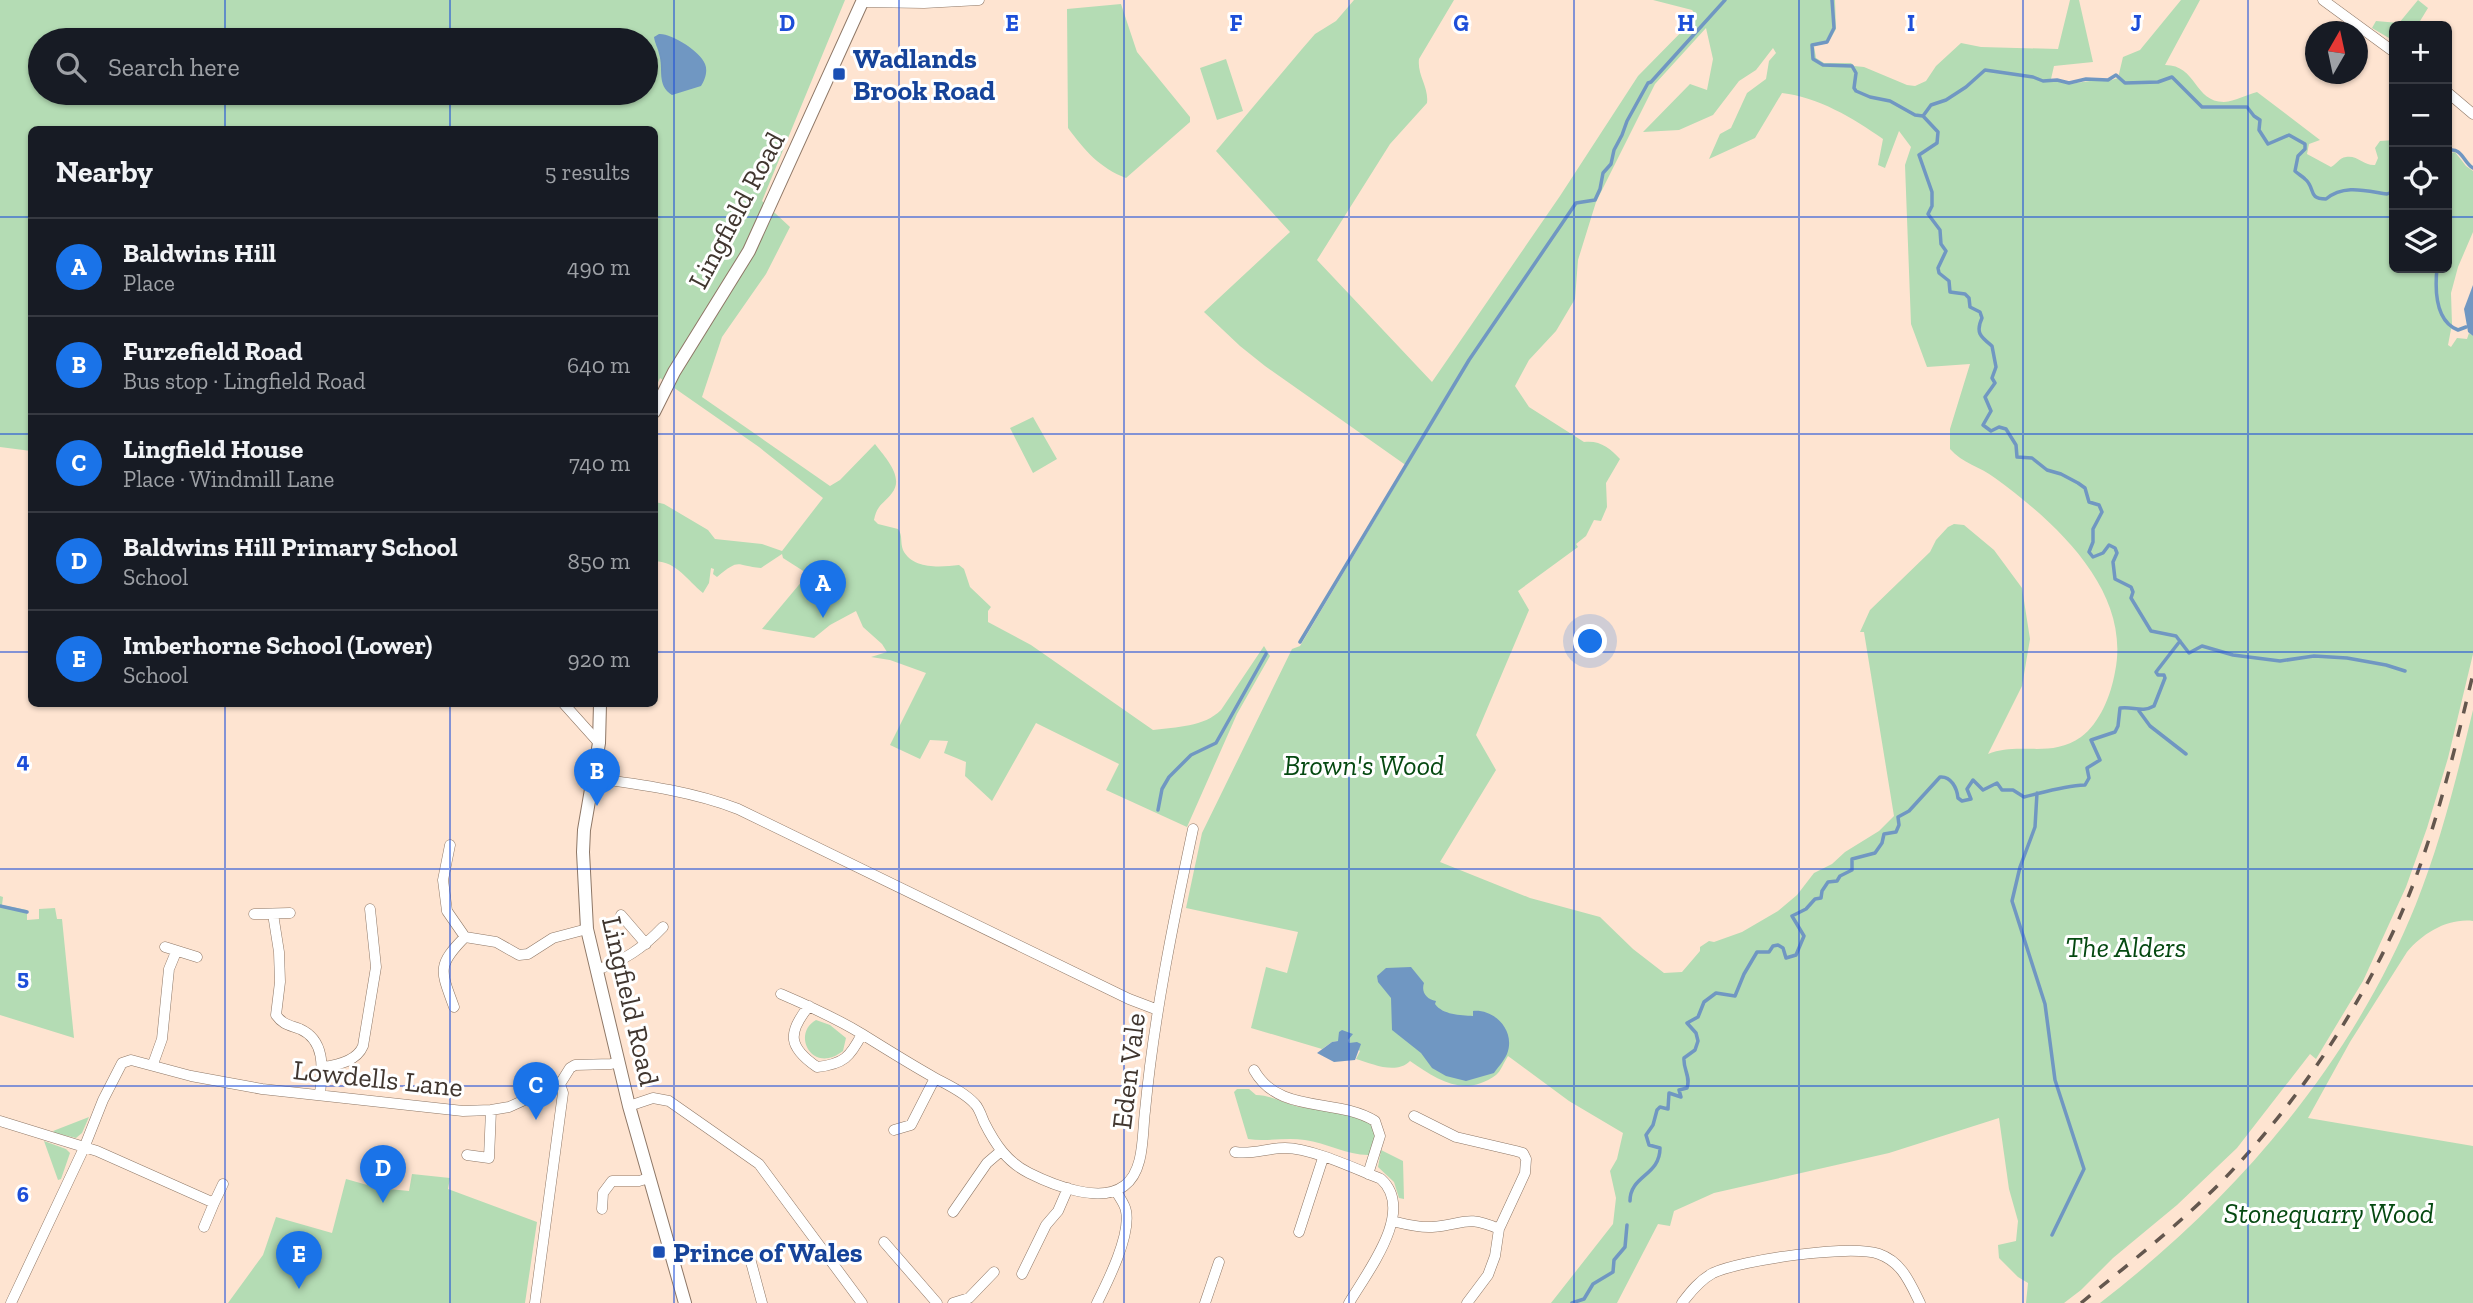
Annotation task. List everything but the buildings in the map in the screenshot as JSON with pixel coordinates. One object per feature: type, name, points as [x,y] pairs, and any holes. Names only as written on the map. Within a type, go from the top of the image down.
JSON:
[{"type":"street","points":[[863,1],[924,3],[979,0]]},
{"type":"street","points":[[2323,0],[2389,48]]},
{"type":"street","name":"Lingfield Road","points":[[658,404],[674,372],[748,251],[863,1]]},
{"type":"street","points":[[2452,96],[2473,114]]},
{"type":"street","points":[[567,707],[599,743]]},
{"type":"street","name":"Lingfield Road","points":[[600,707],[599,743],[584,830],[587,929],[629,1106],[685,1303]]},
{"type":"street","points":[[593,778],[680,791],[710,798],[738,809],[1129,999],[1158,1010]]},
{"type":"street","name":"Eden Vale","points":[[1116,1191],[1126,1185],[1135,1174],[1140,1157],[1158,1010],[1193,829]]},
{"type":"street","points":[[450,845],[443,880],[447,911],[465,937],[496,942],[519,955],[528,954],[553,938],[587,929]]},
{"type":"street","points":[[323,1068],[352,1059],[360,1053],[363,1046],[376,967],[370,909]]},
{"type":"street","points":[[254,914],[290,913]]},
{"type":"street","points":[[273,914],[279,952],[276,1015],[280,1021],[302,1030],[320,1049],[323,1068],[320,1095]]},
{"type":"street","points":[[621,915],[646,944]]},
{"type":"street","points":[[596,970],[628,958],[663,926]]},
{"type":"street","points":[[454,1007],[443,975],[447,955],[465,937]]},
{"type":"street","points":[[165,947],[197,957]]},
{"type":"street","points":[[153,1064],[162,1039],[169,970],[176,952]]},
{"type":"street","points":[[781,994],[838,1019],[954,1088],[976,1105],[1001,1151],[1012,1163],[1029,1174],[1087,1194],[1116,1191],[1126,1210],[1126,1228],[1107,1284],[1097,1303]]},
{"type":"street","points":[[809,1006],[798,1020],[793,1034],[794,1046],[802,1057],[817,1067],[834,1065],[851,1055],[862,1034]]},
{"type":"street","name":"Lowdells Lane","points":[[84,1147],[122,1063],[131,1060],[191,1076],[262,1089],[437,1109],[491,1111],[509,1107],[560,1084],[569,1068],[575,1065],[619,1062]]},
{"type":"street","points":[[1254,1070],[1260,1082],[1287,1100],[1362,1113],[1375,1121],[1380,1136],[1368,1174]]},
{"type":"street","points":[[894,1130],[911,1125],[934,1078]]},
{"type":"street","points":[[535,1303],[563,1093],[560,1084]]},
{"type":"street","points":[[629,1106],[653,1098],[669,1101],[759,1164],[862,1303]]},
{"type":"street","points":[[467,1155],[489,1158],[491,1111]]},
{"type":"street","points":[[1414,1116],[1456,1137],[1523,1153],[1526,1159],[1525,1173],[1499,1228],[1495,1256],[1488,1275],[1467,1303]]},
{"type":"street","points":[[0,1121],[84,1147],[214,1203]]},
{"type":"street","points":[[11,1303],[84,1147]]},
{"type":"street","points":[[1235,1152],[1254,1154],[1285,1148],[1304,1151],[1381,1179],[1389,1186],[1394,1197],[1392,1221],[1380,1252],[1349,1303]]},
{"type":"street","points":[[953,1212],[987,1163],[1001,1151]]},
{"type":"street","points":[[1299,1232],[1323,1158]]},
{"type":"street","points":[[602,1209],[603,1193],[612,1181],[639,1181],[649,1178]]},
{"type":"street","points":[[204,1227],[223,1184]]},
{"type":"street","points":[[1022,1274],[1068,1188]]},
{"type":"street","points":[[1392,1221],[1432,1227],[1467,1219],[1482,1221],[1499,1228]]},
{"type":"street","points":[[884,1242],[937,1303]]},
{"type":"street","points":[[1682,1303],[1701,1281],[1722,1269],[1846,1250],[1879,1254],[1890,1260],[1907,1276],[1920,1303]]},
{"type":"street","points":[[751,1262],[762,1303]]},
{"type":"street","points":[[1205,1303],[1219,1262]]},
{"type":"street","points":[[953,1303],[969,1298],[994,1272]]},
{"type":"green space","points":[[0,0],[845,0],[762,201],[790,227],[766,274],[722,337],[702,397],[830,486],[840,480],[875,444],[892,467],[896,480],[892,493],[879,507],[874,520],[878,524],[898,529],[903,550],[908,556],[913,561],[928,566],[959,565],[964,569],[970,587],[991,607],[988,611],[988,622],[1031,645],[1153,730],[1189,725],[1214,716],[1221,710],[1264,646],[1270,656],[1237,714],[1187,827],[1106,790],[1119,764],[1036,723],[992,801],[965,776],[966,762],[944,753],[948,741],[930,740],[920,759],[890,745],[926,673],[890,660],[871,657],[887,652],[863,627],[856,611],[830,625],[814,638],[762,629],[808,574],[783,558],[782,554],[761,568],[735,565],[717,577],[711,568],[709,583],[703,593],[676,568],[658,561],[658,503],[708,530],[715,539],[762,544],[782,551],[823,498],[759,447],[660,378],[658,382],[658,126],[28,126],[28,451],[0,447]]},
{"type":"green space","name":"The Alders","points":[[1354,0],[1454,0],[1419,59],[1427,103],[1390,144],[1317,260],[1432,382],[1560,196],[1638,76],[1697,16],[1692,10],[1653,0],[1835,0],[1836,29],[1828,43],[1814,46],[1816,58],[1824,63],[1851,63],[1915,86],[1926,81],[1936,66],[1961,43],[1981,47],[2058,49],[2070,0],[2079,0],[2093,62],[2054,66],[2051,79],[2071,83],[2118,78],[2123,57],[2140,50],[2181,0],[2200,0],[2165,65],[2184,71],[2214,100],[2224,102],[2257,92],[2320,140],[2309,144],[2307,154],[2331,167],[2346,157],[2375,165],[2378,158],[2375,148],[2380,141],[2389,140],[2389,273],[2452,273],[2452,153],[2455,152],[2473,171],[2473,232],[2458,267],[2451,293],[2452,324],[2448,345],[2451,347],[2457,338],[2467,339],[2469,333],[2473,336],[2473,654],[2448,758],[2406,887],[2363,981],[2316,1059],[2310,1054],[2237,1148],[2177,1205],[2064,1303],[2026,1303],[2028,1283],[1999,1258],[1998,1245],[2016,1241],[2018,1221],[2009,1189],[1999,1118],[1889,1153],[1714,1193],[1674,1211],[1670,1226],[1658,1224],[1617,1303],[1551,1303],[1613,1224],[1616,1198],[1610,1171],[1617,1159],[1623,1133],[1569,1101],[1508,1056],[1496,1075],[1484,1082],[1462,1086],[1441,1080],[1410,1061],[1391,1068],[1356,1059],[1360,1051],[1348,1040],[1332,1042],[1322,1049],[1251,1028],[1266,967],[1287,973],[1298,932],[1186,908],[1202,833],[1292,649],[1300,646],[1407,466],[1265,366],[1204,312],[1290,232],[1216,151],[1315,34],[1336,21]],"holes":[[[1706,28],[1713,59],[1707,90],[1690,84],[1643,132],[1679,130],[1713,115],[1739,81],[1756,70],[1773,48],[1776,53],[1769,61],[1766,79],[1747,93],[1731,128],[1720,134],[1709,159],[1755,138],[1782,93],[1809,99],[1835,110],[1883,139],[1878,165],[1885,168],[1899,131],[1911,147],[1905,165],[1911,324],[1927,367],[1970,364],[1950,429],[1950,449],[2018,495],[2084,560],[2112,613],[2117,642],[2111,690],[2099,716],[2088,731],[2069,744],[2058,747],[2000,750],[1988,754],[2022,686],[2030,639],[2022,588],[1994,550],[1964,525],[1954,524],[1948,527],[1936,540],[1930,552],[1870,610],[1860,632],[1864,632],[1894,816],[1879,831],[1845,852],[1832,864],[1814,873],[1797,895],[1778,911],[1742,932],[1714,942],[1709,941],[1700,947],[1700,951],[1682,972],[1664,973],[1633,949],[1600,917],[1530,898],[1440,862],[1496,770],[1476,735],[1529,610],[1518,591],[1578,547],[1576,544],[1586,536],[1594,520],[1601,521],[1607,507],[1606,483],[1620,459],[1604,446],[1595,442],[1584,442],[1529,407],[1515,386],[1529,360],[1556,331],[1575,299],[1578,260],[1596,202],[1655,84]]]},
{"type":"green space","points":[[2418,0],[2428,8],[2420,21],[2401,21]]},
{"type":"green space","points":[[1121,4],[1137,52],[1190,117],[1190,122],[1126,178],[1094,158],[1068,128],[1067,9]]},
{"type":"green space","points":[[2376,21],[2389,22],[2389,38],[2372,28]]},
{"type":"green space","points":[[1226,59],[1243,111],[1217,120],[1200,68]]},
{"type":"green space","points":[[1033,417],[1057,459],[1033,473],[1010,428]]},
{"type":"green space","name":"Stonequarry Wood","points":[[2473,710],[2473,921],[2445,924],[2421,939],[2407,952],[2350,1042],[2308,1118],[2473,1146],[2473,1303],[2100,1303],[2198,1219],[2243,1173],[2285,1124],[2358,1020],[2389,963],[2425,880],[2448,808]]},
{"type":"green space","points":[[0,896],[3,897],[2,905],[27,910],[27,920],[39,919],[39,909],[55,908],[57,919],[62,919],[74,1038],[0,1015]]},
{"type":"green space","points":[[816,1020],[830,1025],[846,1038],[843,1051],[832,1057],[822,1058],[808,1050],[805,1034]]},
{"type":"green space","points":[[1237,1089],[1249,1089],[1256,1095],[1299,1107],[1363,1117],[1371,1121],[1376,1136],[1371,1155],[1354,1154],[1305,1140],[1248,1139],[1234,1092]]},
{"type":"green space","points":[[89,1117],[82,1133],[76,1138],[53,1131]]},
{"type":"green space","points":[[44,1141],[70,1153],[61,1179],[58,1180]]},
{"type":"green space","points":[[1381,1150],[1403,1161],[1404,1199],[1399,1198],[1394,1182],[1378,1167]]},
{"type":"green space","points":[[412,1174],[450,1178],[448,1189],[537,1222],[525,1303],[228,1303],[263,1255],[276,1217],[332,1233],[346,1179],[378,1188],[409,1191]]},
{"type":"water","points":[[664,34],[678,40],[702,59],[706,72],[701,86],[672,95],[667,91],[662,82],[658,35]]},
{"type":"water","points":[[2473,285],[2473,336],[2468,332],[2464,309]]},
{"type":"water","points":[[1411,967],[1424,983],[1425,995],[1436,1001],[1438,1008],[1452,1014],[1473,1016],[1473,1011],[1481,1011],[1502,1023],[1509,1037],[1509,1045],[1506,1057],[1494,1073],[1466,1081],[1446,1076],[1432,1068],[1421,1053],[1392,1030],[1391,998],[1378,982],[1377,976],[1386,968]]},
{"type":"water","points":[[1342,1030],[1353,1034],[1348,1040],[1349,1043],[1361,1044],[1355,1060],[1334,1062],[1317,1053],[1332,1042],[1338,1041],[1339,1032]]},
{"type":"waterway","points":[[1300,642],[1469,360],[1576,203],[1595,200],[1603,173],[1611,164],[1627,121],[1648,83],[1725,0]]},
{"type":"waterway","points":[[1832,0],[1834,28],[1827,42],[1812,45],[1813,59],[1823,65],[1852,66],[1856,73],[1856,91],[1890,101],[1915,115],[1923,116],[1938,132],[1937,143],[1919,155],[1932,192],[1932,206],[1928,214],[1940,230],[1941,244],[1946,251],[1938,268],[1939,273],[1949,281],[1950,292],[1965,294],[1969,298],[1970,307],[1980,312],[1980,334],[1992,346],[1996,367],[1992,378],[1995,383],[1985,397],[1991,411],[1983,425],[1991,431],[1999,427],[2006,429],[2016,445],[2017,457],[2032,458],[2047,470],[2078,483],[2085,488],[2089,502],[2099,505],[2102,512],[2093,529],[2093,542],[2089,552],[2093,557],[2103,553],[2109,545],[2115,548],[2115,579],[2131,587],[2131,598],[2151,631],[2176,636],[2189,653],[2202,646],[2233,655],[2280,661],[2314,656],[2347,658],[2405,671]]},
{"type":"waterway","points":[[1923,116],[1931,105],[1946,100],[1985,70],[2069,83],[2086,79],[2108,80],[2116,75],[2125,83],[2158,82],[2172,77],[2202,107],[2247,107],[2260,120],[2259,130],[2268,144],[2289,135],[2305,144],[2305,149],[2298,156],[2295,171],[2308,182],[2316,197],[2326,199],[2340,191],[2348,190],[2389,193]]},
{"type":"waterway","points":[[2452,150],[2459,153],[2473,168]]},
{"type":"waterway","points":[[2437,273],[2441,312],[2450,326],[2458,330],[2466,327]]},
{"type":"waterway","points":[[1630,1201],[1631,1192],[1659,1157],[1660,1148],[1649,1145],[1646,1135],[1653,1125],[1657,1110],[1660,1107],[1668,1109],[1669,1093],[1681,1097],[1679,1090],[1687,1088],[1684,1058],[1695,1050],[1698,1041],[1696,1033],[1687,1023],[1698,1017],[1704,1002],[1716,993],[1735,996],[1757,952],[1769,952],[1773,946],[1778,945],[1783,948],[1786,958],[1796,955],[1804,936],[1792,916],[1806,909],[1815,899],[1821,898],[1828,882],[1837,881],[1840,876],[1852,870],[1852,859],[1875,853],[1884,834],[1896,832],[1898,817],[1909,811],[1940,777],[1950,781],[1962,801],[1971,799],[1967,789],[1973,780],[1983,790],[1997,783],[2002,790],[2013,790],[2024,797],[2085,785],[2089,778],[2087,768],[2100,760],[2091,740],[2115,732],[2120,708],[2145,709],[2154,706],[2165,678],[2156,672],[2180,641]]},
{"type":"waterway","points":[[1158,810],[1162,789],[1169,777],[1191,755],[1216,743],[1266,654]]},
{"type":"waterway","points":[[2139,711],[2150,726],[2186,754]]},
{"type":"waterway","points":[[2037,793],[2035,827],[2020,867],[2012,901],[2045,1004],[2055,1080],[2084,1169],[2052,1235]]},
{"type":"waterway","points":[[0,906],[27,912]]},
{"type":"waterway","points":[[1572,1303],[1584,1299],[1593,1284],[1613,1272],[1614,1260],[1625,1247],[1627,1225]]},
{"type":"railway","points":[[2081,1303],[2184,1218],[2240,1162],[2285,1109],[2344,1024],[2378,963],[2419,870],[2448,773],[2473,674]]},
{"type":"place","name":"Wadlands Brook Road","points":[[839,74]]},
{"type":"place","name":"Baldwins Hill","points":[[823,618]]},
{"type":"place","name":"Furzefield Road","points":[[597,806]]},
{"type":"place","name":"Lingfield House","points":[[536,1120]]},
{"type":"place","name":"Baldwins Hill Primary School","points":[[383,1203]]},
{"type":"place","name":"Prince of Wales","points":[[659,1252]]},
{"type":"place","name":"Imberhorne School (Lower)","points":[[299,1289]]},
{"type":"park label","name":"Brown's Wood","points":[[1364,765]]}]
